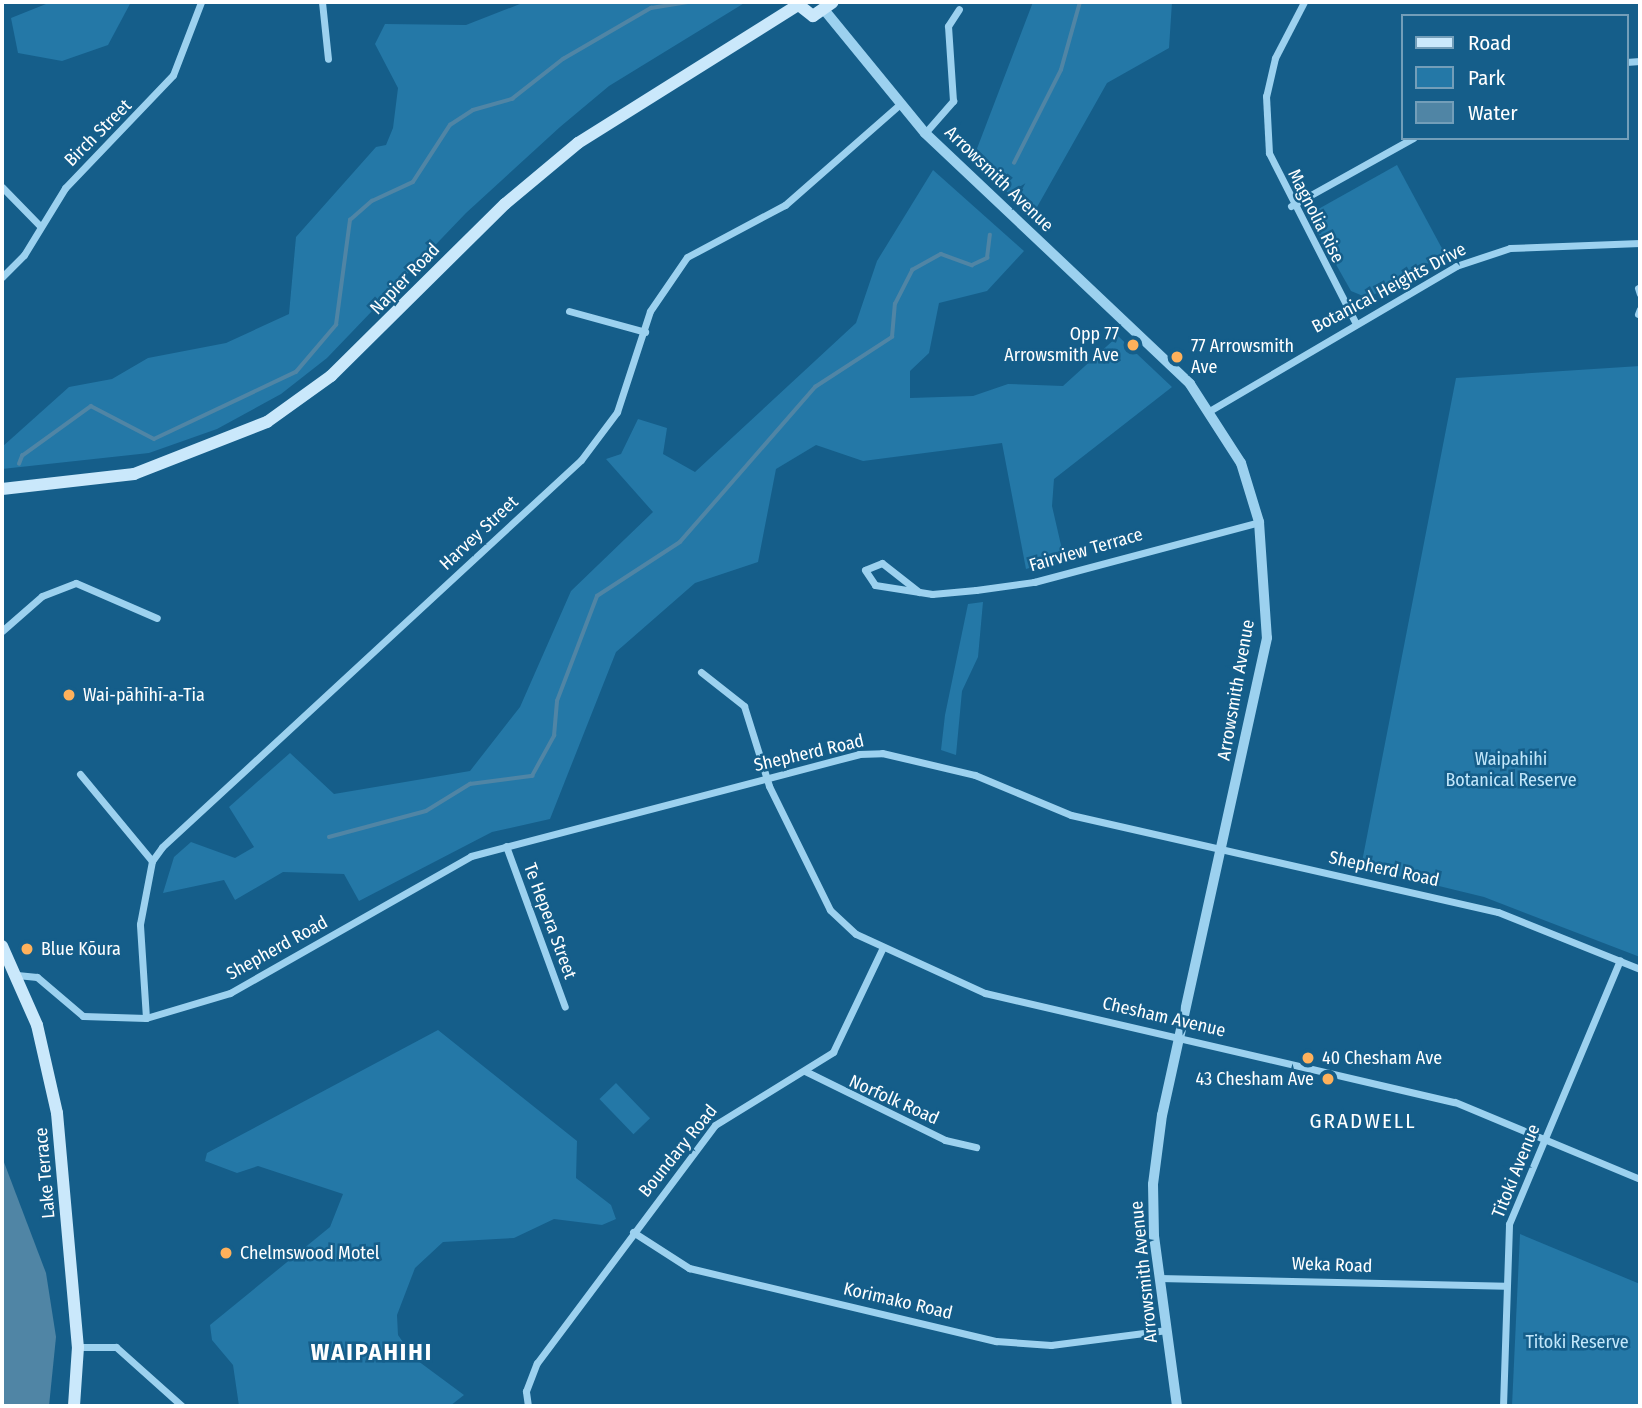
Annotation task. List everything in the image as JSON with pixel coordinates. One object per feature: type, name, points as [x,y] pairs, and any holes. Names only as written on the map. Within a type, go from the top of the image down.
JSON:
[{"type":"main road","name":"Napier Road","points":[[2,489],[134,474],[267,422],[331,376],[505,204],[578,143],[796,4],[806,14],[829,7]]},
{"type":"main road","name":"Lake Terrace","points":[[2,946],[18,975],[54,1093],[78,1347],[74,1406]]},
{"type":"street","name":"Birch Street","points":[[2,277],[65,188],[173,75],[201,2]]},
{"type":"street","points":[[322,2],[328,59]]},
{"type":"street","name":"Magnolia Rise","points":[[1304,2],[1275,58],[1266,96],[1269,153],[1292,206],[1355,322]]},
{"type":"street","name":"Arrowsmith Avenue","points":[[829,7],[900,104],[925,133],[1167,361],[1211,410],[1241,463],[1259,522],[1267,638],[1180,1037],[1153,1184],[1159,1278],[1177,1406]]},
{"type":"street","points":[[925,133],[953,102],[948,26],[959,9]]},
{"type":"street","name":"Harvey Street","points":[[152,861],[581,460],[617,412],[661,288],[687,257],[785,205],[900,104]]},
{"type":"street","points":[[1292,206],[1409,140]]},
{"type":"street","points":[[2,187],[40,226]]},
{"type":"street","name":"Botanical Heights Drive","points":[[1211,410],[1355,322],[1456,267],[1510,248],[1640,243]]},
{"type":"street","points":[[569,311],[645,332]]},
{"type":"street","name":"Fairview Terrace","points":[[919,592],[882,562],[865,570],[875,585],[919,592],[1034,582],[1259,522]]},
{"type":"street","points":[[2,631],[42,596],[76,583],[158,618]]},
{"type":"street","name":"Chesham Avenue","points":[[701,672],[744,706],[765,778],[830,910],[856,934],[985,993],[1455,1102],[1640,1179]]},
{"type":"street","name":"Shepherd Road","points":[[18,975],[37,977],[83,1016],[146,1018],[230,993],[456,864],[506,846],[859,754],[901,756],[975,775],[1070,815],[1486,909],[1640,969]]},
{"type":"street","points":[[80,774],[152,861],[139,940],[146,1018]]},
{"type":"street","name":"Te Hepera Street","points":[[506,846],[565,1007]]},
{"type":"street","name":"Boundary Road","points":[[528,1406],[529,1378],[537,1363],[633,1232],[722,1118],[824,1060],[843,1037],[883,947]]},
{"type":"street","name":"Titoki Avenue","points":[[1503,1406],[1509,1224],[1620,960]]},
{"type":"street","name":"Norfolk Road","points":[[804,1071],[945,1140],[976,1147]]},
{"type":"street","name":"Korimako Road","points":[[633,1232],[689,1268],[996,1341],[1051,1345],[1167,1330]]},
{"type":"street","name":"Weka Road","points":[[1159,1278],[1505,1286]]},
{"type":"street","points":[[78,1347],[116,1348],[182,1406]]},
{"type":"green space","points":[[51,2],[131,2],[108,45],[62,61],[18,53],[11,18]]},
{"type":"green space","points":[[525,2],[746,2],[609,86],[560,127],[466,213],[327,358],[281,394],[217,429],[149,453],[2,469],[2,447],[69,387],[112,379],[148,358],[226,343],[289,314],[296,237],[376,147],[386,145],[393,128],[398,88],[375,44],[385,24],[466,25]]},
{"type":"green space","points":[[1033,2],[1172,2],[1169,48],[1107,83],[1032,216],[973,159]]},
{"type":"green space","points":[[1397,165],[1445,254],[1368,298],[1351,291],[1312,222],[1313,212]]},
{"type":"green space","points":[[933,170],[1024,251],[987,291],[939,303],[929,353],[910,371],[910,398],[973,396],[1008,384],[1063,386],[1118,336],[1172,387],[1054,479],[1052,506],[1064,558],[1026,569],[1002,443],[863,461],[816,445],[776,469],[758,562],[695,583],[616,652],[550,819],[492,832],[359,901],[344,874],[283,872],[235,900],[224,880],[163,893],[174,857],[191,842],[235,858],[254,847],[229,807],[290,753],[334,794],[470,771],[520,707],[571,591],[653,512],[606,459],[621,454],[638,419],[667,428],[663,454],[695,472],[856,323],[877,261]]},
{"type":"green space","name":"Waipahihi Botanical Reserve","points":[[1640,366],[1640,957],[1484,897],[1361,867],[1456,378]]},
{"type":"green space","points":[[983,602],[978,657],[962,691],[956,755],[941,750],[945,715],[968,604]]},
{"type":"green space","points":[[438,1030],[577,1141],[576,1178],[611,1205],[616,1219],[602,1225],[554,1219],[514,1238],[443,1242],[415,1268],[397,1315],[398,1335],[414,1358],[464,1395],[450,1406],[239,1406],[233,1365],[212,1340],[210,1325],[330,1227],[343,1194],[258,1166],[237,1173],[205,1161],[207,1153]]},
{"type":"green space","points":[[616,1083],[650,1118],[633,1134],[599,1099]]},
{"type":"green space","name":"Titoki Reserve","points":[[1520,1234],[1640,1284],[1640,1406],[1512,1406]]},
{"type":"water","points":[[2,1157],[46,1273],[56,1337],[49,1406],[2,1406]]},
{"type":"waterway","points":[[19,464],[22,456],[91,406],[154,439],[296,372],[336,325],[350,220],[372,201],[413,182],[450,125],[473,110],[512,99],[563,59],[651,8],[688,2]]},
{"type":"waterway","points":[[1014,163],[1061,70],[1080,2]]},
{"type":"waterway","points":[[329,837],[426,811],[470,784],[532,776],[554,736],[557,701],[597,596],[680,542],[815,387],[892,337],[895,304],[912,270],[941,254],[972,265],[987,258],[990,235]]},
{"type":"place","name":"Opp 77 Arrowsmith Ave","points":[[1133,345]]},
{"type":"place","name":"77 Arrowsmith Ave","points":[[1177,357]]},
{"type":"place","name":"Wai-pāhīhī-a-Tia","points":[[69,695]]},
{"type":"place","name":"Blue Kōura","points":[[27,949]]},
{"type":"place","name":"40 Chesham Ave","points":[[1308,1058]]},
{"type":"place","name":"43 Chesham Ave","points":[[1328,1079]]},
{"type":"place","name":"Chelmswood Motel","points":[[226,1253]]},
{"type":"district","name":"GRADWELL","points":[[1363,1121]]},
{"type":"district","name":"WAIPAHIHI","points":[[372,1353]]}]
